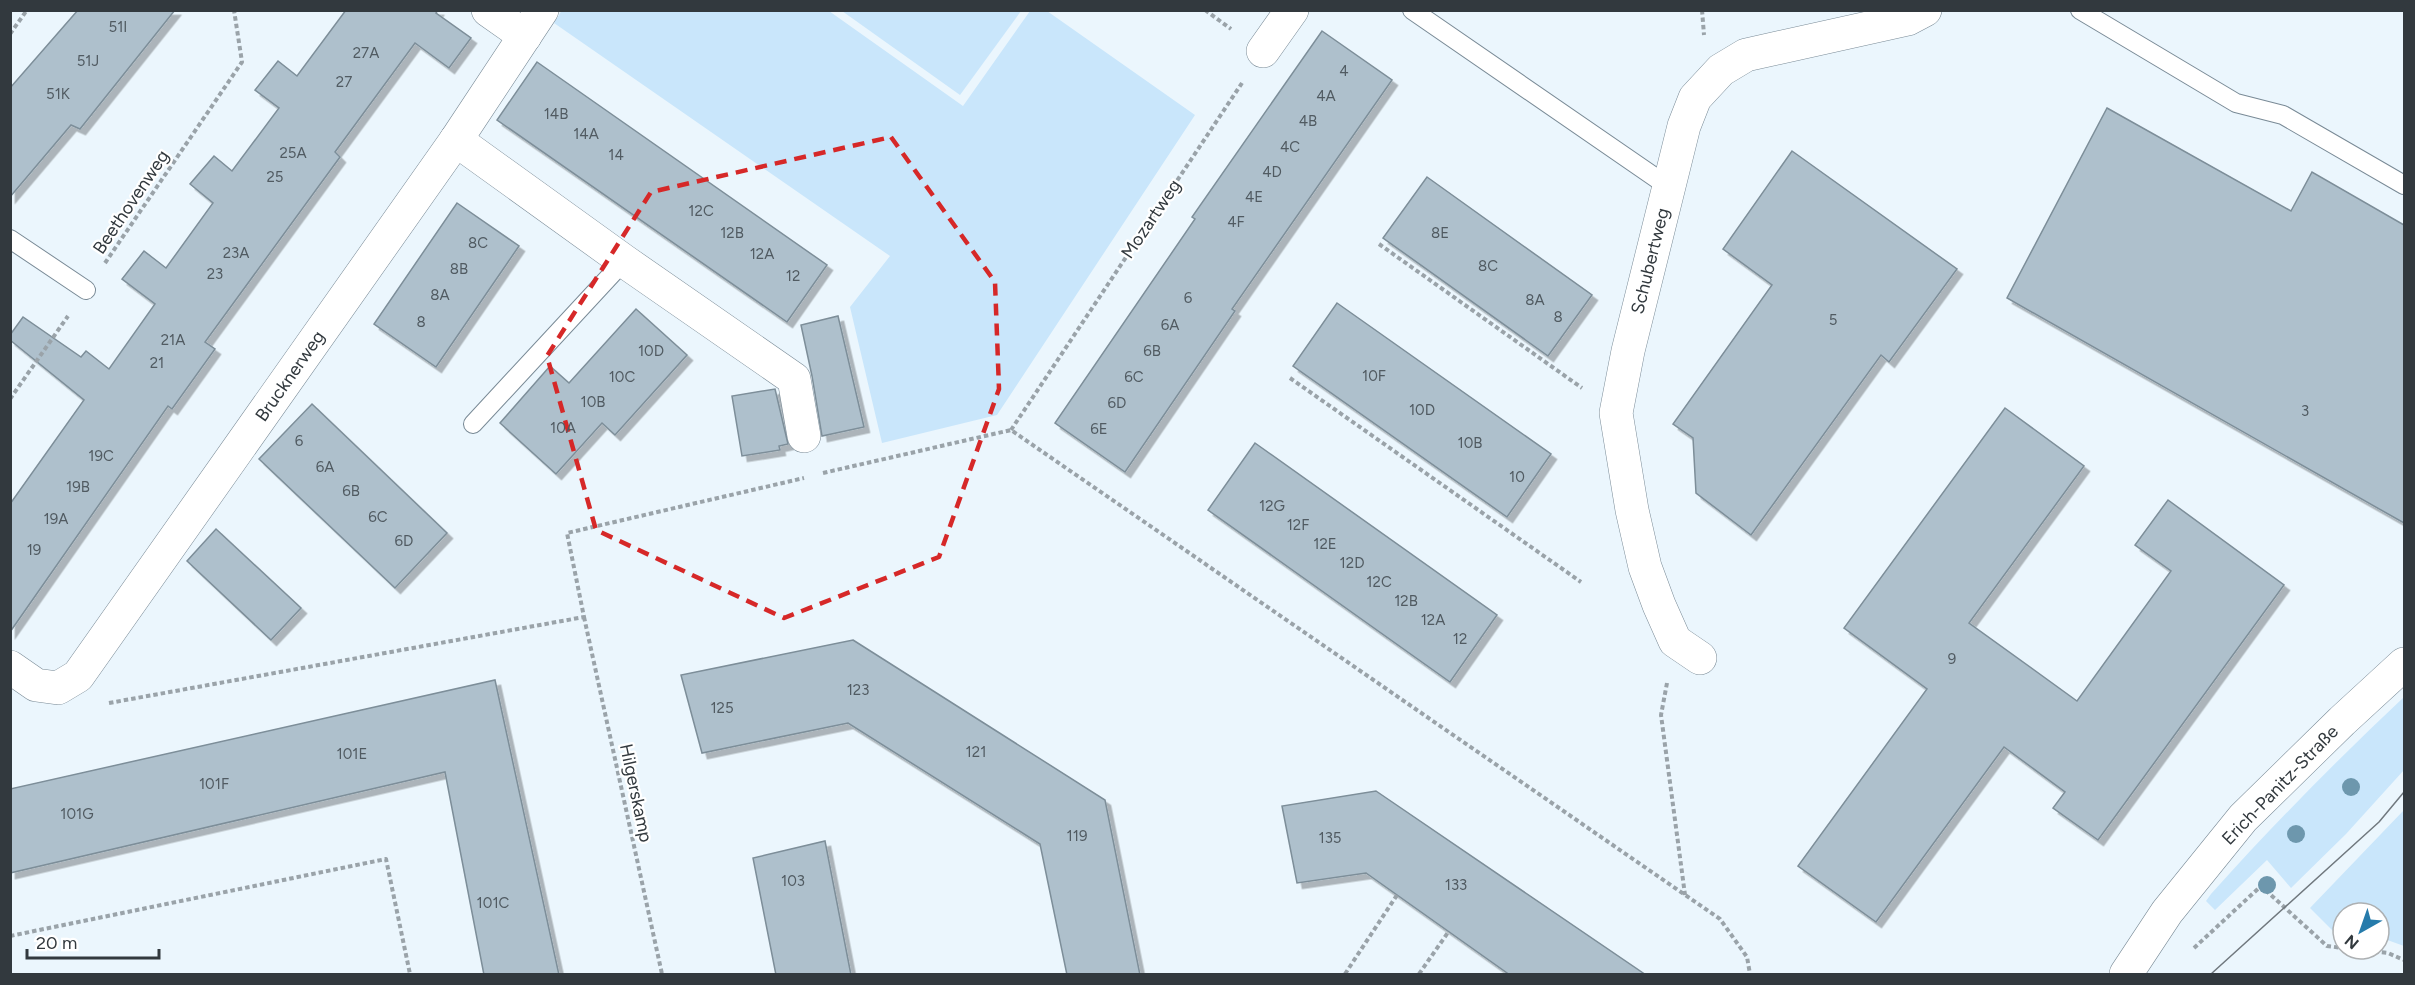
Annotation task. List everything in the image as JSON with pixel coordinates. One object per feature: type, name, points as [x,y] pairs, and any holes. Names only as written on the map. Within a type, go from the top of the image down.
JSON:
[{"type":"street","points":[[488,10],[534,23]]},
{"type":"street","points":[[1263,51],[1292,10]]},
{"type":"street","name":"Schubertweg","points":[[1688,650],[1659,605],[1645,567],[1632,510],[1616,413],[1628,351],[1684,126],[1695,98],[1720,70],[1746,55],[1908,20],[1925,10]]},
{"type":"street","name":"Brucknerweg","points":[[10,667],[36,685],[58,688],[78,676],[456,140],[534,23]]},
{"type":"street","points":[[456,140],[624,261],[794,379],[804,436]]},
{"type":"street","name":"Erich-Panitz-Straße","points":[[2126,975],[2167,912],[2243,818],[2404,664]]},
{"type":"lane","points":[[1412,10],[1669,187]]},
{"type":"lane","points":[[2080,10],[2236,103],[2283,115],[2404,186]]},
{"type":"lane","points":[[10,239],[86,290]]},
{"type":"lane","points":[[473,424],[624,261]]},
{"type":"path","points":[[10,34],[27,10]]},
{"type":"path","name":"Beethovenweg","points":[[10,399],[242,62],[234,10]]},
{"type":"path","name":"Mozartweg","points":[[1011,430],[1263,51]]},
{"type":"path","points":[[1379,244],[1616,413]]},
{"type":"path","points":[[1290,378],[1581,582]]},
{"type":"path","points":[[1011,430],[1720,919],[1747,957],[1750,975]]},
{"type":"path","name":"Hilgerskamp","points":[[662,975],[567,533],[1011,430]]},
{"type":"path","points":[[104,704],[584,617]]},
{"type":"path","points":[[1685,896],[1661,716],[1688,650]]},
{"type":"path","points":[[10,936],[386,859],[410,975]]},
{"type":"path","points":[[2189,953],[2261,886],[2327,946],[2331,946]]},
{"type":"path","points":[[1344,974],[1397,895]]},
{"type":"path","points":[[1419,975],[1449,931]]},
{"type":"highlighted area","points":[[891,137],[995,282],[999,389],[939,557],[784,618],[596,530],[547,356],[651,192]]},
{"type":"shaded area","points":[[562,10],[829,11],[963,106],[1030,11],[1047,11],[1195,115],[997,415],[882,443],[850,307],[890,256],[554,23]]},
{"type":"shaded area","points":[[842,11],[1021,11],[960,95]]},
{"type":"shaded area","points":[[2404,697],[2404,770],[2346,834],[2291,888],[2267,860],[2215,910],[2206,901],[2211,894],[2306,793]]},
{"type":"shaded area","points":[[2404,810],[2404,946],[2391,941],[2391,901],[2331,901],[2331,929],[2310,908]]},
{"type":"building","points":[[78,10],[175,10],[80,129],[71,125],[10,197],[10,88]]},
{"type":"building","points":[[346,10],[438,10],[436,13],[471,38],[449,68],[415,43],[335,152],[340,157],[205,342],[215,349],[172,409],[168,406],[10,632],[10,504],[84,400],[10,340],[10,335],[23,317],[81,357],[86,351],[109,369],[155,304],[122,279],[144,251],[166,268],[213,203],[190,184],[214,156],[232,171],[279,108],[255,90],[278,61],[297,76]]},
{"type":"building","points":[[1322,31],[1392,80],[1232,309],[1235,311],[1125,472],[1055,423],[1195,219],[1192,217]]},
{"type":"building","points":[[537,62],[827,265],[787,322],[497,120]]},
{"type":"building","points":[[2107,108],[2291,211],[2312,172],[2404,225],[2404,523],[2007,298]]},
{"type":"building","points":[[1792,151],[1957,269],[1889,362],[1881,355],[1751,535],[1696,493],[1693,438],[1673,424],[1772,285],[1723,249]]},
{"type":"building","points":[[1427,177],[1592,295],[1548,356],[1383,238]]},
{"type":"building","points":[[457,203],[519,246],[436,367],[374,324]]},
{"type":"building","points":[[1337,303],[1551,454],[1507,517],[1293,366]]},
{"type":"building","points":[[636,309],[687,355],[615,435],[602,423],[556,474],[500,423],[550,366],[569,383]]},
{"type":"building","points":[[838,316],[864,427],[822,436],[801,325]]},
{"type":"building","points":[[775,389],[788,444],[779,446],[780,450],[742,456],[732,396]]},
{"type":"building","points":[[312,404],[447,533],[395,588],[259,459]]},
{"type":"building","points":[[2005,408],[2084,466],[1969,623],[2077,701],[2171,571],[2135,545],[2168,500],[2284,585],[2098,840],[2053,808],[2065,792],[2004,747],[1876,922],[1798,866],[1927,689],[1844,628]]},
{"type":"building","points":[[1255,443],[1497,615],[1450,682],[1208,510]]},
{"type":"building","points":[[216,529],[301,608],[271,640],[187,561]]},
{"type":"building","points":[[853,640],[1105,800],[1140,975],[1067,975],[1040,844],[848,723],[702,753],[681,675]]},
{"type":"building","points":[[495,680],[559,975],[484,975],[445,772],[10,873],[10,789]]},
{"type":"building","points":[[1376,791],[1646,975],[1510,975],[1366,873],[1297,883],[1282,806]]},
{"type":"building","points":[[825,841],[851,975],[776,975],[753,858]]},
{"type":"tram line","points":[[2211,974],[2379,822],[2404,792]]}]
